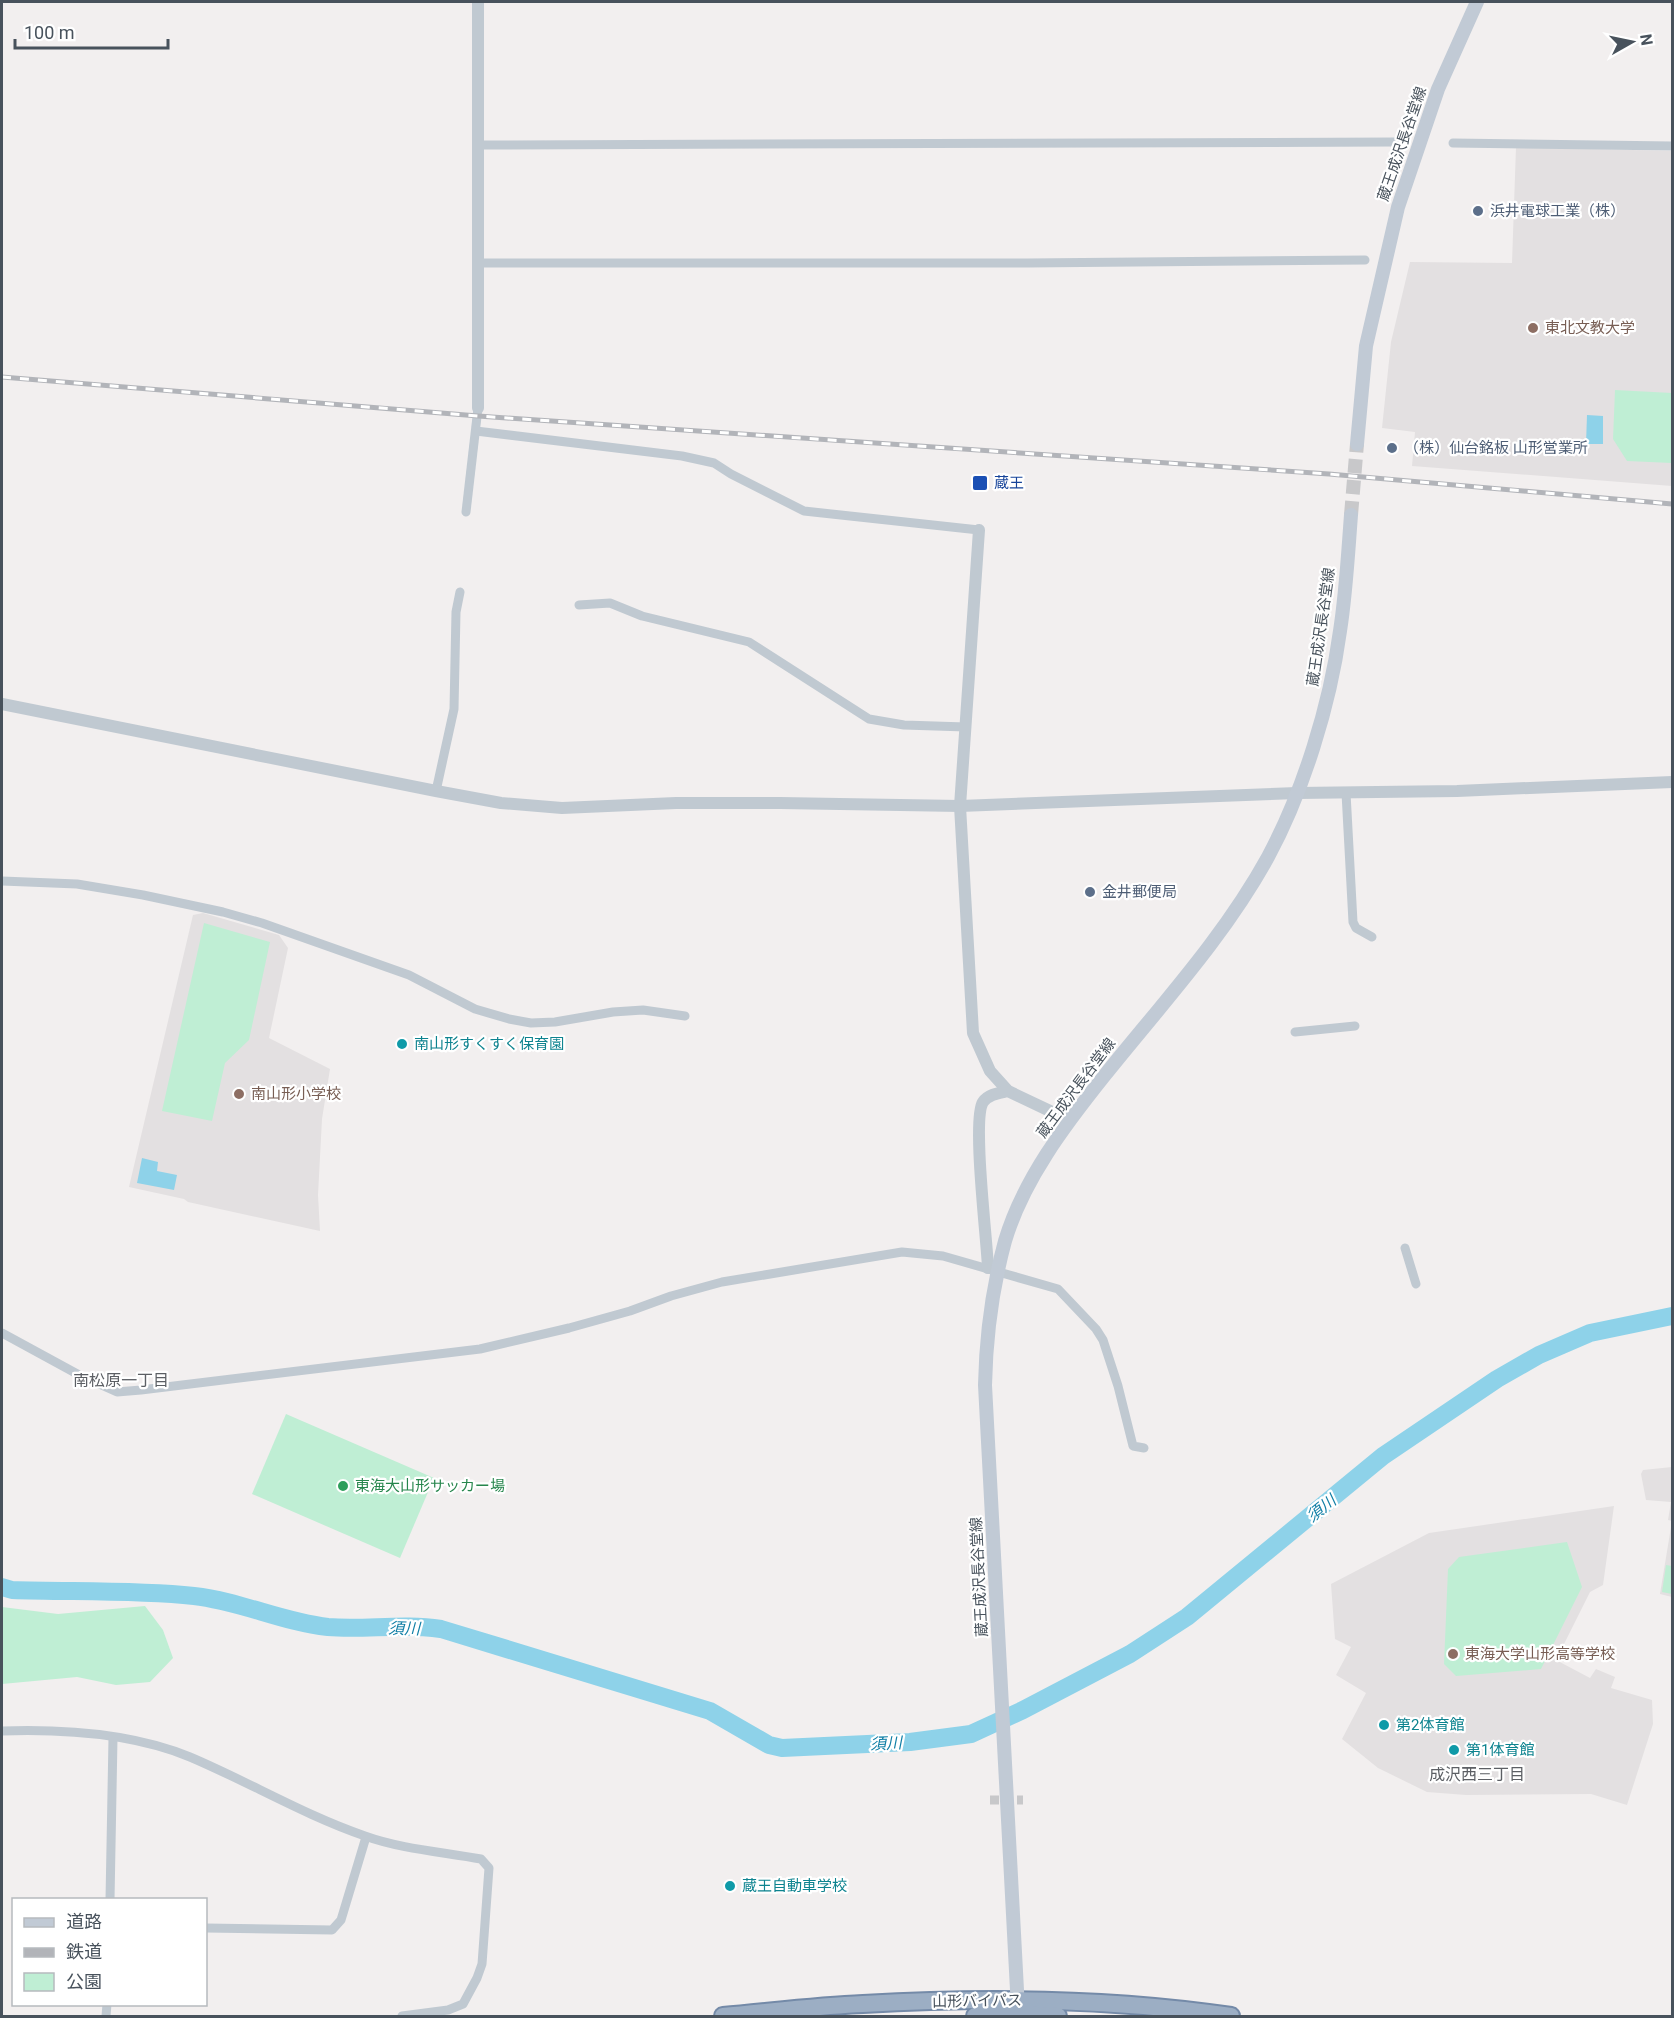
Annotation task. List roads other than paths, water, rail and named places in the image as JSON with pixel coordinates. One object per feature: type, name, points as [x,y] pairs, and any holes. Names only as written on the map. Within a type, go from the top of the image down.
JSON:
[{"type":"highway","name":"山形バイパス","points":[[723,2016],[862,2004],[1018,2010],[1125,2005],[1231,2016]]},
{"type":"highway","name":"山形バイパス","points":[[975,2016],[1018,2010],[1058,2016]]},
{"type":"main road","name":"蔵王成沢長谷堂線","points":[[1357,444],[1366,346],[1398,207],[1438,88],[1477,2]]},
{"type":"main road","name":"蔵王成沢長谷堂線","points":[[1018,2010],[986,1397],[985,1358],[994,1270],[1026,1192],[1069,1120],[1224,926],[1268,857],[1297,792],[1326,704],[1342,620],[1351,515]]},
{"type":"street","points":[[466,512],[478,408],[478,2]]},
{"type":"street","points":[[477,145],[1395,142]]},
{"type":"street","points":[[1453,143],[1672,146]]},
{"type":"street","points":[[477,263],[1028,263],[1365,260]]},
{"type":"street","points":[[476,431],[682,456],[714,463],[804,511],[980,530],[960,806],[973,1034],[990,1071],[1008,1091],[1069,1120]]},
{"type":"street","points":[[436,791],[454,709],[456,612],[460,592]]},
{"type":"street","points":[[579,605],[610,603],[642,616],[749,642],[869,719],[904,725],[966,727]]},
{"type":"street","points":[[2,704],[436,791],[501,803],[562,808],[698,803],[960,806],[1297,792],[1457,791],[1672,782]]},
{"type":"street","points":[[1346,793],[1353,922],[1356,928],[1372,937]]},
{"type":"street","points":[[2,881],[77,884],[223,912],[262,923],[409,975],[475,1009],[509,1019],[531,1023],[555,1022],[613,1012],[643,1010],[685,1016]]},
{"type":"street","points":[[1295,1032],[1354,1026]]},
{"type":"street","points":[[994,1270],[980,1160],[979,1112],[984,1101],[993,1094],[1008,1091]]},
{"type":"street","points":[[1404,1248],[1416,1284]]},
{"type":"street","points":[[2,1333],[81,1376],[117,1392],[480,1349],[569,1328],[722,1282],[902,1252],[943,1256],[1058,1289],[1104,1340],[1133,1446],[1144,1448]]},
{"type":"street","points":[[2,1731],[81,1733],[154,1746],[189,1757],[303,1811],[366,1837],[481,1859],[489,1868],[482,1964],[477,1978],[463,2004],[448,2010],[402,2016]]},
{"type":"street","points":[[110,1898],[113,1738]]},
{"type":"street","points":[[207,1928],[332,1930],[341,1920],[366,1837]]},
{"type":"water","points":[[1587,415],[1603,416],[1603,444],[1586,444]]},
{"type":"water","points":[[142,1158],[158,1162],[157,1171],[177,1175],[174,1190],[137,1183]]},
{"type":"waterway","name":"須川","points":[[2,1587],[12,1590],[194,1596],[228,1602],[294,1621],[328,1627],[441,1629],[710,1711],[769,1745],[782,1748],[910,1742],[971,1734],[1023,1710],[1130,1654],[1187,1617],[1383,1456],[1497,1379],[1539,1355],[1590,1333],[1672,1316]]},
{"type":"tunnel","points":[[1351,515],[1357,444]]},
{"type":"tunnel","points":[[990,1800],[1023,1800]]},
{"type":"railway","points":[[2,377],[478,416],[1329,474],[1672,504]]},
{"type":"place","name":"浜井電球工業（株）","points":[[1478,211]]},
{"type":"place","name":"東北文教大学","points":[[1533,328]]},
{"type":"place","name":"（株）仙台銘板 山形営業所","points":[[1392,448]]},
{"type":"place","name":"蔵王","points":[[980,483]]},
{"type":"place","name":"金井郵便局","points":[[1090,892]]},
{"type":"place","name":"南山形すくすく保育園","points":[[402,1044]]},
{"type":"place","name":"南山形小学校","points":[[239,1094]]},
{"type":"place","name":"東海大山形サッカー場","points":[[343,1486]]},
{"type":"place","name":"東海大学山形高等学校","points":[[1453,1654]]},
{"type":"place","name":"第2体育館","points":[[1384,1725]]},
{"type":"place","name":"第1体育館","points":[[1454,1750]]},
{"type":"place","name":"蔵王自動車学校","points":[[730,1886]]},
{"type":"district","name":"南松原一丁目","points":[[121,1380]]},
{"type":"district","name":"成沢西三丁目","points":[[1477,1774]]}]
